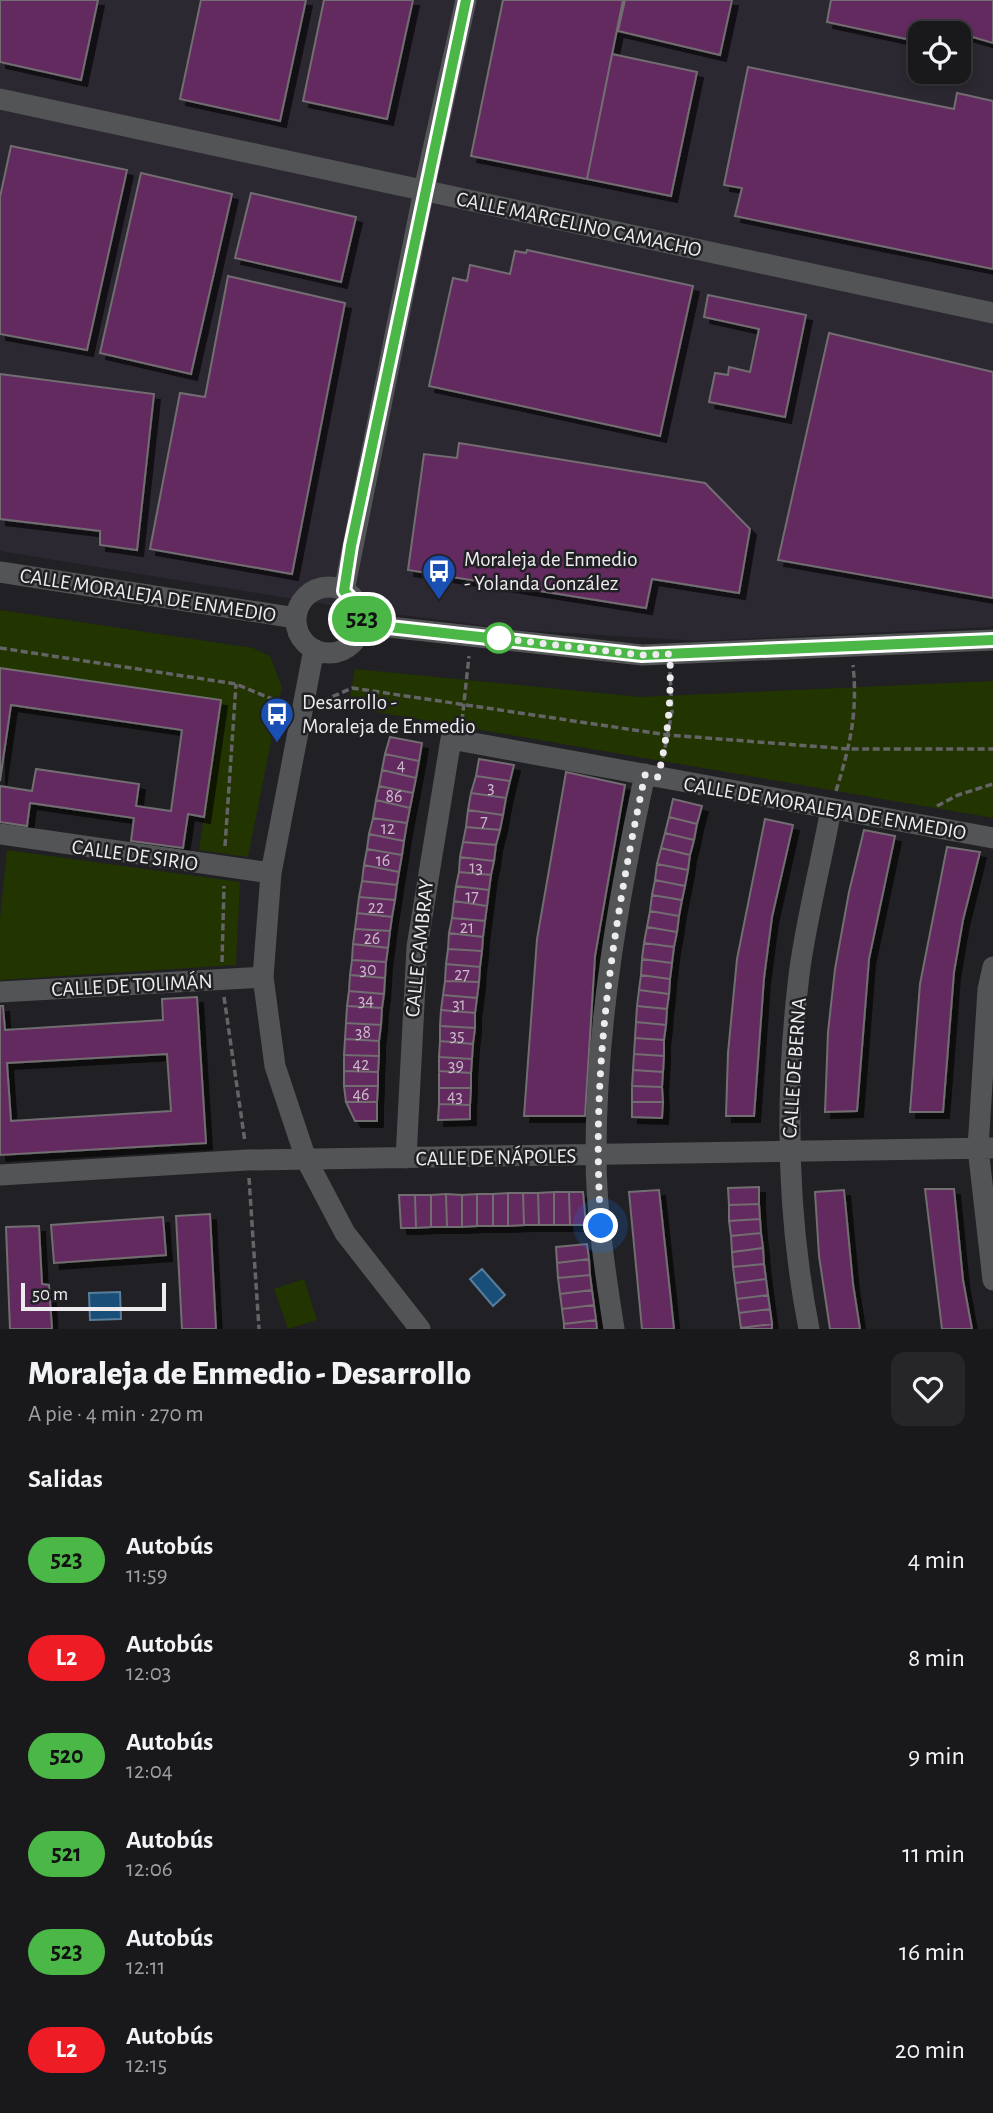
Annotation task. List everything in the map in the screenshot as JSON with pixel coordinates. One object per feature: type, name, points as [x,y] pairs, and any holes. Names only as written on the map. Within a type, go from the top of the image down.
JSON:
[{"type":"street","points":[[344,591],[424,190],[466,0]]},
{"type":"street","name":"CALLE MARCELINO CAMACHO","points":[[0,99],[993,313]]},
{"type":"street","name":"CALLE MORALEJA DE ENMEDIO","points":[[0,572],[296,618]]},
{"type":"street","points":[[332,587],[344,591],[360,608],[362,624],[358,636],[350,646],[339,652],[326,653],[314,649],[300,636],[296,618],[300,605],[307,595],[319,589],[332,587]]},
{"type":"street","points":[[362,624],[642,655],[993,640]]},
{"type":"street","points":[[314,649],[271,873],[263,977],[275,1066],[306,1159],[345,1233],[420,1329]]},
{"type":"street","name":"CALLE DE MORALEJA DE ENMEDIO","points":[[455,740],[993,838]]},
{"type":"street","name":"CALLE CAMBRAY","points":[[406,1158],[417,947],[455,740]]},
{"type":"street","points":[[614,1329],[596,1156],[601,1051],[611,958],[626,865],[652,776]]},
{"type":"street","name":"CALLE DE BERNA","points":[[808,1329],[790,1198],[788,1153],[799,974],[831,809]]},
{"type":"street","name":"CALLE DE SIRIO","points":[[0,834],[271,873]]},
{"type":"street","points":[[993,967],[988,989],[986,1148],[993,1280]]},
{"type":"street","name":"CALLE DE TOLIMÁN","points":[[0,992],[263,977]]},
{"type":"street","name":"CALLE DE NÁPOLES","points":[[0,1175],[247,1160],[986,1148]]},
{"type":"path","points":[[455,740],[465,704],[472,635]]},
{"type":"path","points":[[831,809],[849,749],[857,701],[851,646]]},
{"type":"path","points":[[0,648],[236,684],[302,711],[352,688],[668,735],[849,749],[993,749]]},
{"type":"path","points":[[652,776],[668,735],[671,712],[670,654]]},
{"type":"path","points":[[236,684],[224,868],[222,980],[247,1160],[258,1329]]},
{"type":"path","points":[[907,822],[958,795],[993,784]]},
{"type":"shaded area","points":[[0,0],[993,0],[993,627],[699,641],[517,630],[348,608],[0,551]]},
{"type":"green space","points":[[0,610],[253,648],[270,656],[282,687],[248,857],[199,850],[221,700],[0,668]]},
{"type":"green space","points":[[355,669],[641,697],[993,681],[993,818],[348,707]]},
{"type":"green space","points":[[7,850],[240,882],[236,965],[0,980],[0,919]]},
{"type":"green space","points":[[304,1279],[317,1320],[288,1329],[274,1289]]},
{"type":"water","points":[[482,1269],[505,1295],[493,1306],[470,1279]]},
{"type":"water","points":[[120,1292],[121,1319],[90,1320],[89,1293]]},
{"type":"building","points":[[0,0],[98,0],[81,80],[0,62]]},
{"type":"building","points":[[201,0],[306,0],[280,121],[180,99]]},
{"type":"building","points":[[324,0],[413,0],[387,119],[303,101]]},
{"type":"building","points":[[503,0],[623,0],[587,179],[471,156]]},
{"type":"building","points":[[625,0],[732,0],[720,55],[618,31]]},
{"type":"building","points":[[831,0],[993,0],[993,43],[971,37],[971,21],[908,21],[908,39],[827,22]]},
{"type":"building","points":[[612,54],[697,72],[671,196],[587,179]]},
{"type":"building","points":[[748,67],[954,109],[957,93],[993,101],[993,269],[735,216],[742,188],[724,185]]},
{"type":"building","points":[[11,146],[127,170],[87,350],[0,334],[0,197]]},
{"type":"building","points":[[141,173],[232,194],[191,374],[100,353]]},
{"type":"building","points":[[251,193],[356,217],[341,282],[235,258]]},
{"type":"building","points":[[527,250],[693,286],[660,436],[429,386],[453,278],[467,281],[470,265],[510,274],[515,251],[526,253]]},
{"type":"building","points":[[228,276],[345,303],[292,574],[150,549],[180,393],[205,397]]},
{"type":"building","points":[[708,295],[806,315],[785,417],[709,402],[715,373],[728,375],[729,367],[750,372],[759,329],[704,317]]},
{"type":"building","points":[[829,333],[993,372],[993,598],[778,560]]},
{"type":"building","points":[[0,374],[154,394],[137,550],[100,545],[100,531],[0,519]]},
{"type":"building","points":[[459,443],[705,483],[750,529],[739,593],[652,579],[646,608],[408,570],[424,454],[457,458]]},
{"type":"building","points":[[0,668],[221,700],[204,817],[188,814],[183,848],[131,841],[134,818],[30,803],[27,826],[0,822],[0,786],[32,791],[36,769],[139,784],[136,806],[171,811],[182,730],[11,705],[0,781]]},
{"type":"building","points":[[390,737],[422,743],[419,761],[385,754]]},
{"type":"building","points":[[385,754],[419,761],[416,778],[382,770]]},
{"type":"building","points":[[479,759],[514,765],[510,781],[476,776]]},
{"type":"building","points":[[382,770],[416,778],[413,793],[379,786]]},
{"type":"building","points":[[566,772],[625,785],[595,956],[585,1116],[524,1116],[537,939]]},
{"type":"building","points":[[476,776],[510,781],[506,798],[471,793]]},
{"type":"building","points":[[379,786],[413,793],[410,808],[376,800]]},
{"type":"building","points":[[471,793],[506,798],[503,815],[468,810]]},
{"type":"building","points":[[673,799],[702,806],[697,824],[669,817]]},
{"type":"building","points":[[376,800],[410,808],[407,823],[373,818]]},
{"type":"building","points":[[468,810],[503,815],[500,830],[466,827]]},
{"type":"building","points":[[669,817],[697,824],[694,840],[665,833]]},
{"type":"building","points":[[373,818],[407,823],[404,841],[369,834]]},
{"type":"building","points":[[765,819],[793,825],[772,917],[764,978],[754,1116],[726,1116],[728,1053],[737,959]]},
{"type":"building","points":[[466,827],[500,830],[496,845],[463,842]]},
{"type":"building","points":[[864,830],[895,836],[869,959],[857,1111],[825,1112],[828,1032],[835,969]]},
{"type":"building","points":[[665,833],[694,840],[690,855],[661,848]]},
{"type":"building","points":[[369,834],[404,841],[402,855],[367,849]]},
{"type":"building","points":[[463,842],[496,845],[494,861],[460,857]]},
{"type":"building","points":[[947,847],[980,852],[963,920],[954,972],[943,1112],[910,1112],[920,984]]},
{"type":"building","points":[[661,848],[690,855],[688,870],[657,864]]},
{"type":"building","points":[[367,849],[402,855],[399,872],[364,865]]},
{"type":"building","points":[[460,857],[494,861],[491,875],[459,872]]},
{"type":"building","points":[[657,864],[688,870],[685,886],[655,880]]},
{"type":"building","points":[[364,865],[399,872],[397,885],[362,881]]},
{"type":"building","points":[[459,872],[491,875],[489,890],[456,886]]},
{"type":"building","points":[[655,880],[685,886],[682,900],[652,895]]},
{"type":"building","points":[[362,881],[397,885],[395,900],[359,897]]},
{"type":"building","points":[[456,886],[489,890],[487,906],[454,901]]},
{"type":"building","points":[[652,895],[682,900],[679,916],[650,911]]},
{"type":"building","points":[[359,897],[395,900],[392,917],[357,913]]},
{"type":"building","points":[[454,901],[487,906],[485,921],[452,918]]},
{"type":"building","points":[[650,911],[679,916],[677,932],[647,927]]},
{"type":"building","points":[[357,913],[392,917],[390,931],[355,929]]},
{"type":"building","points":[[452,918],[485,921],[483,937],[449,933]]},
{"type":"building","points":[[647,927],[677,932],[674,947],[644,943]]},
{"type":"building","points":[[355,929],[390,931],[388,948],[353,944]]},
{"type":"building","points":[[449,933],[483,937],[482,951],[448,949]]},
{"type":"building","points":[[644,943],[674,947],[672,963],[642,959]]},
{"type":"building","points":[[353,944],[388,948],[386,962],[352,960]]},
{"type":"building","points":[[448,949],[482,951],[480,967],[446,964]]},
{"type":"building","points":[[642,959],[672,963],[670,979],[641,975]]},
{"type":"building","points":[[352,960],[386,962],[385,978],[350,975]]},
{"type":"building","points":[[446,964],[480,967],[479,982],[445,981]]},
{"type":"building","points":[[350,975],[385,978],[384,994],[349,991]]},
{"type":"building","points":[[641,975],[670,979],[669,994],[639,990]]},
{"type":"building","points":[[445,981],[479,982],[477,998],[443,995]]},
{"type":"building","points":[[639,990],[669,994],[667,1009],[637,1006]]},
{"type":"building","points":[[349,991],[384,994],[382,1008],[347,1006]]},
{"type":"building","points":[[443,995],[477,998],[475,1013],[441,1010]]},
{"type":"building","points":[[197,997],[206,1143],[0,1155],[0,1006],[3,1006],[5,1030],[163,1020],[162,999]],"holes":[[[167,1054],[171,1111],[11,1121],[7,1063]]]},
{"type":"building","points":[[347,1006],[382,1008],[381,1025],[346,1023]]},
{"type":"building","points":[[637,1006],[667,1009],[666,1025],[636,1022]]},
{"type":"building","points":[[441,1010],[475,1013],[475,1028],[440,1026]]},
{"type":"building","points":[[636,1022],[666,1025],[664,1040],[635,1038]]},
{"type":"building","points":[[346,1023],[381,1025],[379,1041],[345,1039]]},
{"type":"building","points":[[440,1026],[475,1028],[473,1044],[440,1041]]},
{"type":"building","points":[[635,1038],[664,1040],[664,1056],[634,1054]]},
{"type":"building","points":[[345,1039],[379,1041],[379,1056],[344,1055]]},
{"type":"building","points":[[440,1041],[473,1044],[472,1059],[439,1057]]},
{"type":"building","points":[[634,1054],[664,1056],[663,1072],[633,1070]]},
{"type":"building","points":[[344,1055],[379,1056],[378,1072],[344,1071]]},
{"type":"building","points":[[439,1057],[472,1059],[471,1073],[439,1071]]},
{"type":"building","points":[[633,1070],[663,1072],[662,1087],[632,1086]]},
{"type":"building","points":[[344,1071],[378,1072],[378,1086],[344,1086]]},
{"type":"building","points":[[439,1071],[471,1073],[471,1088],[439,1088]]},
{"type":"building","points":[[344,1086],[378,1086],[377,1102],[346,1102]]},
{"type":"building","points":[[632,1086],[662,1087],[663,1102],[632,1102]]},
{"type":"building","points":[[439,1088],[471,1088],[470,1105],[439,1104]]},
{"type":"building","points":[[346,1102],[377,1102],[377,1121],[355,1121]]},
{"type":"building","points":[[632,1102],[663,1102],[662,1118],[632,1117]]},
{"type":"building","points":[[439,1104],[470,1105],[470,1119],[438,1120]]},
{"type":"building","points":[[759,1187],[759,1204],[729,1205],[728,1188]]},
{"type":"building","points":[[925,1189],[954,1189],[963,1280],[972,1329],[942,1329]]},
{"type":"building","points":[[659,1190],[674,1329],[642,1329],[629,1192]]},
{"type":"building","points":[[844,1190],[860,1329],[830,1329],[819,1256],[815,1192]]},
{"type":"building","points":[[554,1192],[569,1192],[570,1225],[554,1225]]},
{"type":"building","points":[[554,1192],[554,1225],[539,1225],[538,1193]]},
{"type":"building","points":[[569,1192],[583,1192],[586,1225],[570,1225]]},
{"type":"building","points":[[508,1193],[523,1193],[524,1225],[508,1226]]},
{"type":"building","points":[[508,1193],[508,1226],[493,1226],[493,1194]]},
{"type":"building","points":[[523,1193],[538,1193],[539,1225],[524,1225]]},
{"type":"building","points":[[446,1194],[462,1195],[462,1227],[447,1227]]},
{"type":"building","points":[[446,1194],[447,1227],[431,1227],[431,1195]]},
{"type":"building","points":[[477,1194],[477,1226],[462,1227],[462,1195]]},
{"type":"building","points":[[477,1194],[493,1194],[493,1226],[477,1226]]},
{"type":"building","points":[[399,1195],[415,1195],[416,1228],[401,1228]]},
{"type":"building","points":[[415,1195],[431,1195],[431,1227],[416,1228]]},
{"type":"building","points":[[759,1204],[760,1219],[729,1221],[729,1205]]},
{"type":"building","points":[[210,1214],[216,1329],[182,1329],[176,1216]]},
{"type":"building","points":[[163,1217],[166,1255],[54,1263],[51,1225]]},
{"type":"building","points":[[760,1219],[761,1233],[731,1236],[729,1221]]},
{"type":"building","points":[[39,1226],[42,1284],[49,1285],[52,1329],[10,1329],[6,1227]]},
{"type":"building","points":[[761,1233],[763,1248],[732,1252],[731,1236]]},
{"type":"building","points":[[587,1244],[589,1259],[557,1263],[556,1247]]},
{"type":"building","points":[[763,1248],[764,1264],[733,1267],[732,1252]]},
{"type":"building","points":[[589,1259],[590,1275],[558,1278],[557,1263]]},
{"type":"building","points":[[764,1264],[766,1279],[735,1283],[733,1267]]},
{"type":"building","points":[[590,1275],[592,1290],[560,1294],[558,1278]]},
{"type":"building","points":[[766,1279],[768,1295],[737,1299],[735,1283]]},
{"type":"building","points":[[592,1290],[594,1305],[562,1309],[560,1294]]},
{"type":"building","points":[[768,1295],[770,1309],[739,1313],[737,1299]]},
{"type":"building","points":[[594,1305],[596,1320],[564,1324],[562,1309]]},
{"type":"building","points":[[770,1309],[772,1324],[741,1328],[739,1313]]},
{"type":"building","points":[[596,1320],[597,1329],[564,1329],[564,1324]]},
{"type":"building","points":[[772,1324],[772,1329],[741,1329],[741,1328]]},
{"type":"bus line","name":"523","points":[[466,0],[351,546],[344,591],[351,595],[360,608],[362,624],[642,655],[993,640]]},
{"type":"place","name":"Moraleja de Enmedio - Yolanda González","points":[[439,601]]},
{"type":"place","name":"Desarrollo - Moraleja de Enmedio","points":[[277,744]]},
{"type":"route","points":[[499,638],[496,638],[642,655],[670,654],[671,712],[668,735],[658,777],[645,775],[626,865],[608,981],[601,1051],[596,1156],[601,1226]]}]
